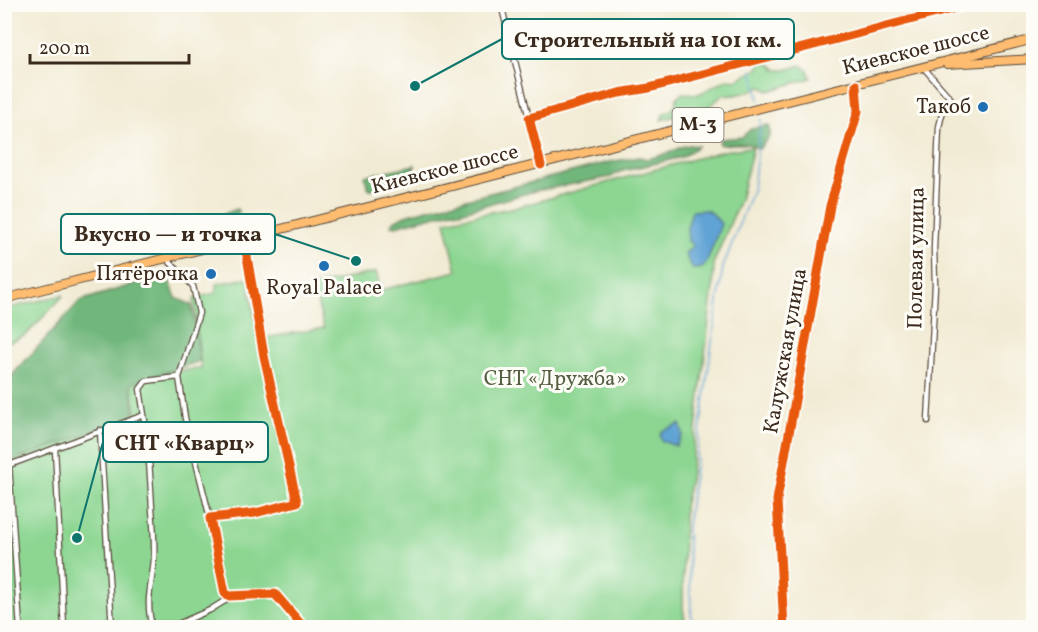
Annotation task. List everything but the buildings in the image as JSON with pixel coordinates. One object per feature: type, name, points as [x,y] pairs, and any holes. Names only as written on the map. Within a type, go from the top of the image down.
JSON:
[{"type":"highway","name":"Киевское шоссе","points":[[4,299],[1034,39]]},
{"type":"main road","points":[[936,64],[1034,59]]},
{"type":"street","points":[[501,4],[541,165]]},
{"type":"street","points":[[529,118],[972,4]]},
{"type":"street","name":"Полевая улица","points":[[923,68],[952,100],[942,114],[939,127],[934,227],[935,285],[928,421]]},
{"type":"street","name":"Калужская улица","points":[[784,627],[777,500],[830,206],[858,111],[856,85]]},
{"type":"street","points":[[210,518],[255,513],[297,502],[264,356],[244,239]]},
{"type":"street","points":[[167,259],[193,286],[200,312],[179,377],[185,418],[210,518],[225,593],[228,596],[275,594],[304,627]]},
{"type":"street","points":[[152,627],[148,609],[154,542],[149,448],[140,389],[146,381],[179,377]]},
{"type":"street","points":[[20,627],[7,466],[144,415]]},
{"type":"street","points":[[100,430],[112,627]]},
{"type":"street","points":[[55,448],[64,627]]},
{"type":"street","points":[[170,627],[210,610],[233,596]]},
{"type":"green space","points":[[761,62],[771,64],[777,70],[786,70],[801,65],[808,70],[811,78],[769,91],[761,87],[737,95],[723,95],[710,106],[661,120],[664,113],[673,108],[677,98],[683,93],[699,94],[728,79],[736,80],[758,69]]},
{"type":"green space","points":[[768,125],[770,136],[759,149],[746,144],[720,145],[721,139],[742,137],[751,129]]},
{"type":"green space","points":[[689,145],[698,146],[682,157],[619,172],[611,177],[535,191],[460,212],[452,211],[396,226],[391,225],[405,215],[610,162],[639,157],[647,159]]},
{"type":"green space","name":"СНТ «Дружба»","points":[[753,147],[740,200],[714,262],[690,479],[684,507],[683,608],[686,627],[5,627],[4,461],[137,416],[130,378],[201,368],[194,298],[216,293],[217,284],[248,278],[258,339],[324,328],[313,286],[376,272],[381,290],[457,271],[445,221],[521,206],[723,151]]},
{"type":"green space","points":[[415,165],[413,172],[417,175],[416,179],[394,177],[373,189],[369,189],[364,176]]},
{"type":"green space","points":[[237,209],[239,212],[231,220],[195,233],[192,238],[177,234],[170,238],[167,234],[168,230],[193,224],[198,225]]},
{"type":"green space","points":[[167,274],[176,298],[192,305],[200,361],[131,384],[135,418],[5,463],[5,383],[80,301]]},
{"type":"green space","points":[[62,295],[26,335],[5,344],[5,309]]},
{"type":"water","points":[[706,210],[713,214],[721,224],[708,259],[702,268],[693,269],[685,254],[693,245],[688,241],[687,228],[692,211]]},
{"type":"water","points":[[680,424],[683,435],[676,446],[662,441],[660,436],[662,431]]},
{"type":"waterway","points":[[752,70],[759,100]]},
{"type":"waterway","points":[[692,628],[687,526],[723,267],[753,188],[761,119]]},
{"type":"cycle path","points":[[541,165],[529,118],[971,4]]},
{"type":"cycle path","points":[[784,628],[777,500],[830,206],[858,111],[856,85]]},
{"type":"cycle path","points":[[244,239],[264,356],[297,502],[255,513],[210,518],[225,593],[228,596],[275,594],[304,628]]},
{"type":"place","name":"Строительный на 101 км.","points":[[415,86]]},
{"type":"place","name":"Такоб","points":[[983,107]]},
{"type":"place","name":"Вкусно — и точка","points":[[356,261]]},
{"type":"place","name":"Royal Palace","points":[[324,266]]},
{"type":"place","name":"Пятёрочка","points":[[211,274]]},
{"type":"place","name":"СНТ «Кварц»","points":[[77,538]]}]
